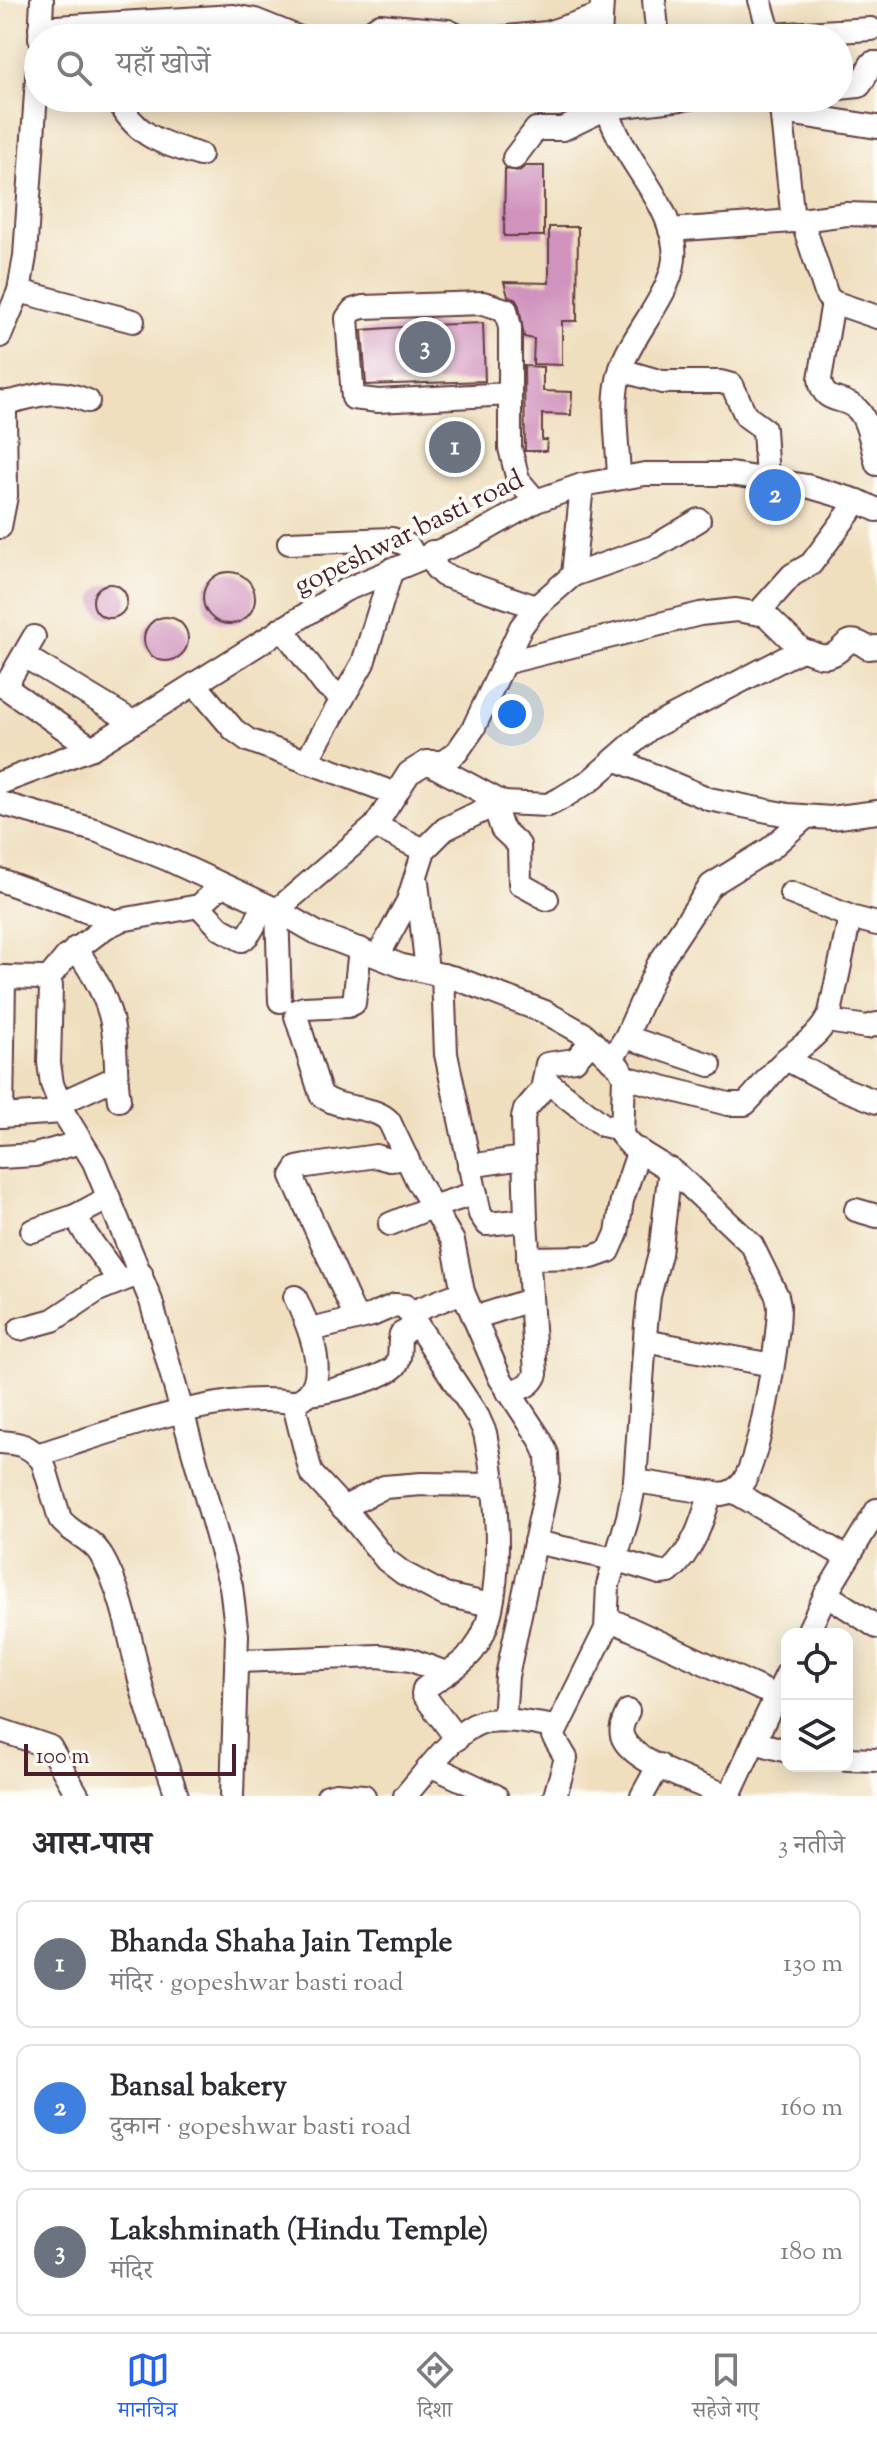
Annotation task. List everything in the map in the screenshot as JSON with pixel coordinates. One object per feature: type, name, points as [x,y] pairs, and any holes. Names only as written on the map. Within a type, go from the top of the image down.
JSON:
[{"type":"street","points":[[41,24],[42,0]]},
{"type":"street","points":[[654,0],[657,24]]},
{"type":"street","points":[[760,0],[767,24]]},
{"type":"street","points":[[566,24],[602,7]]},
{"type":"street","points":[[163,24],[233,16],[266,24]]},
{"type":"street","points":[[853,30],[871,29]]},
{"type":"street","points":[[853,87],[859,86],[867,69],[872,63],[877,63]]},
{"type":"street","points":[[0,336],[25,256],[35,112]]},
{"type":"street","points":[[125,112],[141,131],[156,141],[200,155]]},
{"type":"street","points":[[514,158],[536,129],[563,129],[591,112]]},
{"type":"street","points":[[608,112],[612,125],[670,230],[674,248],[671,274],[631,345],[621,370],[616,396],[619,477]]},
{"type":"street","points":[[782,112],[798,221],[821,286],[833,302],[877,317]]},
{"type":"street","points":[[812,112],[877,127]]},
{"type":"street","points":[[670,230],[798,221],[847,214],[877,215]]},
{"type":"street","points":[[11,297],[133,321]]},
{"type":"street","points":[[833,302],[821,388],[824,394],[857,409],[863,416],[877,464]]},
{"type":"street","points":[[510,394],[378,401],[353,398],[347,318],[353,310],[363,307],[483,303],[506,310],[510,328],[510,394],[510,448],[518,480],[536,501]]},
{"type":"street","points":[[621,370],[662,382],[721,382],[732,385],[746,416],[764,429],[767,479]]},
{"type":"street","points":[[0,527],[6,496],[5,411],[1,402],[51,392],[67,393],[88,401]]},
{"type":"street","name":"gopeshwar basti road","points":[[0,783],[92,748],[345,590],[473,537],[536,501],[582,485],[619,477],[673,472],[731,474],[807,486],[867,506]]},
{"type":"street","points":[[573,575],[582,485]]},
{"type":"street","points":[[758,613],[792,575],[811,564],[867,506]]},
{"type":"street","points":[[199,906],[221,929],[242,940],[246,939],[270,907],[375,826],[409,773],[427,762],[450,759],[466,741],[521,627],[536,607],[573,575],[654,547],[699,520]]},
{"type":"street","points":[[289,543],[401,540],[424,556],[443,575],[536,607]]},
{"type":"street","points":[[306,762],[363,663],[392,569]]},
{"type":"street","points":[[504,663],[700,614],[736,610],[758,613],[774,621],[802,650],[824,657],[833,655],[851,641],[858,640],[868,648],[877,647]]},
{"type":"street","points":[[282,628],[324,684],[343,698]]},
{"type":"street","points":[[34,637],[3,686],[92,748]]},
{"type":"street","points":[[504,1720],[507,1676],[548,1481],[547,1454],[508,1392],[463,1292],[453,1241],[385,1116],[329,1102],[321,1095],[297,1024],[298,1010],[354,1003],[369,953],[408,901],[424,850],[445,829],[499,804],[548,805],[591,780],[649,729],[802,650]]},
{"type":"street","points":[[29,659],[133,722]]},
{"type":"street","points":[[195,684],[234,730],[264,747],[396,794]]},
{"type":"street","points":[[615,759],[709,799],[806,817],[831,818],[877,812]]},
{"type":"street","points":[[427,762],[499,804]]},
{"type":"street","points":[[0,803],[98,831],[167,859],[270,907],[317,933],[402,966],[435,973],[545,1012],[592,1041],[617,1068],[738,1105],[745,1104],[755,1095],[786,1059],[817,1036],[827,1021],[850,917]]},
{"type":"street","points":[[499,804],[502,829],[519,845],[520,884],[547,899]]},
{"type":"street","points":[[497,1542],[535,1545],[614,1559],[660,1573],[669,1572],[689,1551],[722,1492],[742,1483],[749,1469],[760,1432],[772,1365],[779,1306],[777,1296],[752,1245],[670,1169],[627,1142],[621,1129],[617,1068],[626,1037],[658,965],[711,885],[771,848],[806,817]]},
{"type":"street","points":[[375,826],[424,850]]},
{"type":"street","points":[[416,873],[446,1054],[480,1214],[487,1224],[526,1220]]},
{"type":"street","points":[[0,880],[116,922]]},
{"type":"street","points":[[47,980],[76,948],[116,922],[199,906],[222,885]]},
{"type":"street","points":[[791,893],[850,917],[877,924]]},
{"type":"street","points":[[270,907],[280,1001]]},
{"type":"street","points":[[47,980],[2,977],[1,1116],[60,1108],[117,1089],[109,1011],[94,974],[76,948]]},
{"type":"street","points":[[47,980],[52,994],[49,1063],[60,1108],[94,1162],[141,1273],[166,1350],[231,1586],[237,1661],[232,1796]]},
{"type":"street","points":[[827,1021],[867,1027],[877,1024]]},
{"type":"street","points":[[626,1037],[710,1065]]},
{"type":"street","points":[[508,1392],[527,1386],[536,1374],[523,1118],[525,1110],[542,1090],[547,1064],[581,1057],[592,1041]]},
{"type":"street","points":[[786,1059],[839,1087],[877,1102]]},
{"type":"street","points":[[545,1080],[603,1125],[621,1129]]},
{"type":"street","points":[[0,1157],[35,1155],[81,1142]]},
{"type":"street","points":[[528,1258],[592,1257],[609,1251],[617,1233],[622,1200],[639,1150]]},
{"type":"street","points":[[356,1318],[292,1176],[297,1168],[307,1166],[376,1156],[390,1160],[407,1158]]},
{"type":"street","points":[[469,1166],[523,1158]]},
{"type":"street","points":[[555,1796],[566,1758],[553,1736],[602,1640],[607,1618],[608,1585],[635,1481],[649,1296],[660,1254],[670,1169]]},
{"type":"street","points":[[390,1224],[476,1193]]},
{"type":"street","points":[[32,1231],[75,1216],[109,1198]]},
{"type":"street","points":[[75,1216],[119,1280]]},
{"type":"street","points":[[20,1329],[53,1320],[98,1290],[141,1273]]},
{"type":"street","points":[[37,1455],[183,1412],[242,1399],[302,1398],[351,1385],[393,1368],[399,1358],[399,1339],[413,1319],[463,1292]]},
{"type":"street","points":[[295,1297],[311,1330],[316,1360],[313,1383],[302,1398],[295,1418],[311,1473],[386,1560],[403,1573],[445,1595],[491,1605]]},
{"type":"street","points":[[474,1318],[530,1300]]},
{"type":"street","points":[[311,1330],[401,1304],[478,1417],[489,1451],[497,1542],[491,1605],[480,1642],[470,1655],[424,1689],[423,1694],[457,1739]]},
{"type":"street","points":[[645,1341],[772,1365]]},
{"type":"street","points":[[0,1442],[20,1443],[37,1455],[43,1462],[60,1519],[96,1547],[102,1556],[119,1599],[144,1696],[177,1796]]},
{"type":"street","points":[[635,1481],[722,1492],[848,1558]]},
{"type":"street","points":[[343,1508],[384,1487],[492,1485]]},
{"type":"street","points":[[810,1628],[848,1558],[870,1540],[877,1510]]},
{"type":"street","points":[[826,1594],[877,1627]]},
{"type":"street","points":[[607,1618],[763,1690]]},
{"type":"street","points":[[237,1661],[379,1656],[411,1660],[446,1673]]},
{"type":"street","points":[[628,1711],[622,1725],[624,1740],[632,1750],[728,1796],[781,1686]]},
{"type":"street","points":[[405,1796],[474,1724],[504,1720],[556,1727]]},
{"type":"street","points":[[0,1730],[50,1747],[78,1796]]},
{"type":"street","points":[[754,1742],[781,1749]]},
{"type":"street","points":[[853,1759],[877,1760]]},
{"type":"street","points":[[642,1796],[659,1765]]},
{"type":"street","points":[[432,1766],[496,1796]]},
{"type":"street","points":[[328,1796],[364,1796]]},
{"type":"building","points":[[526,166],[544,166],[544,236],[504,236],[505,169],[519,171]]},
{"type":"building","points":[[549,227],[578,227],[577,321],[562,321],[562,365],[533,364],[534,339],[524,337],[519,306],[516,300],[508,296],[504,282],[549,283]]},
{"type":"building","points":[[415,319],[430,319],[431,325],[483,323],[485,381],[366,385],[362,330],[416,326]]},
{"type":"building","points":[[524,366],[543,367],[543,391],[572,392],[571,415],[542,414],[542,440],[547,440],[546,451],[525,451]]},
{"type":"building","points":[[444,425],[467,426],[466,468],[442,467]]},
{"type":"building","points":[[229,572],[248,579],[255,598],[248,617],[229,624],[210,617],[203,598],[210,579]]},
{"type":"building","points":[[110,584],[122,589],[127,601],[122,613],[110,618],[98,613],[93,601],[98,589]]},
{"type":"building","points":[[166,617],[181,624],[188,639],[181,654],[166,661],[151,654],[144,639],[151,624]]},
{"type":"place","name":"Lakshminath (Hindu Temple)","points":[[425,347]]},
{"type":"place","name":"Bhanda Shaha Jain Temple","points":[[455,447]]},
{"type":"place","name":"Bansal bakery","points":[[775,495]]}]
